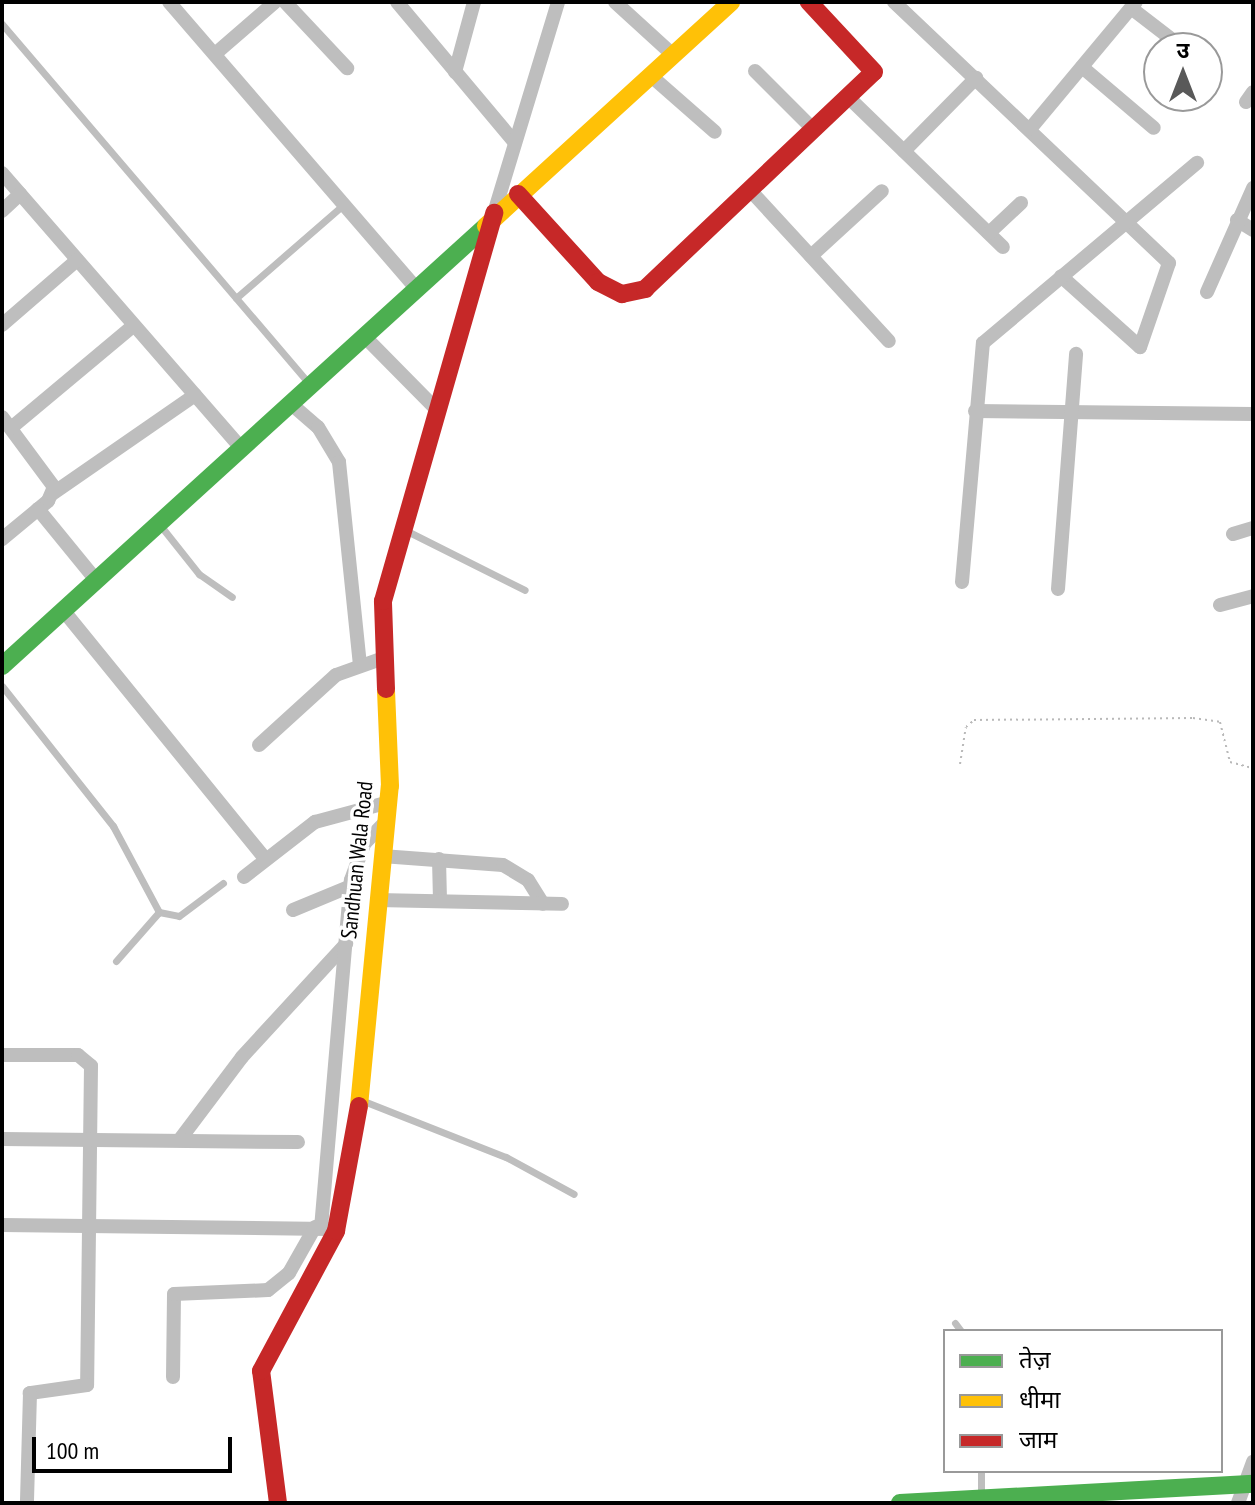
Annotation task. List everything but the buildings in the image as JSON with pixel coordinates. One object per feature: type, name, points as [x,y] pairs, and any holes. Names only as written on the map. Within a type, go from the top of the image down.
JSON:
[{"type":"main road","points":[[2,666],[364,336],[494,213],[731,2]]},
{"type":"main road","points":[[518,194],[598,282],[622,294],[645,289],[847,96],[873,65],[809,2]]},
{"type":"main road","name":"Sandhuan Wala Road","points":[[278,1503],[261,1371],[324,1228],[347,1208],[388,811],[381,659],[383,601],[435,408],[494,213]]},
{"type":"main road","points":[[900,1503],[1249,1484]]},
{"type":"street","points":[[169,2],[416,288]]},
{"type":"street","points":[[215,54],[275,2]]},
{"type":"street","points":[[285,2],[347,68]]},
{"type":"street","points":[[397,2],[513,140]]},
{"type":"street","points":[[455,72],[474,2]]},
{"type":"street","points":[[494,213],[513,140],[558,2]]},
{"type":"street","points":[[894,2],[1128,220],[1169,263],[1142,347],[1130,344],[1061,276]]},
{"type":"street","points":[[622,4],[673,55]]},
{"type":"street","points":[[1030,129],[1133,5],[1164,32]]},
{"type":"street","points":[[1082,67],[1154,128]]},
{"type":"street","points":[[755,71],[813,129]]},
{"type":"street","points":[[650,75],[715,132]]},
{"type":"street","points":[[904,151],[976,78]]},
{"type":"street","points":[[847,96],[1003,247]]},
{"type":"street","points":[[962,582],[983,343],[1197,163]]},
{"type":"street","points":[[2,173],[241,448]]},
{"type":"street","points":[[1207,292],[1253,188]]},
{"type":"street","points":[[750,190],[889,341]]},
{"type":"street","points":[[811,256],[882,191]]},
{"type":"street","points":[[2,211],[20,194]]},
{"type":"street","points":[[989,233],[1021,203]]},
{"type":"street","points":[[1237,220],[1253,230]]},
{"type":"street","points":[[2,325],[77,260]]},
{"type":"street","points":[[52,494],[50,475],[6,422],[134,325]]},
{"type":"street","points":[[364,336],[435,408]]},
{"type":"street","points":[[1058,589],[1076,354]]},
{"type":"street","points":[[5,531],[38,509],[52,494],[195,395]]},
{"type":"street","points":[[290,403],[324,434],[339,462],[360,666]]},
{"type":"street","points":[[975,411],[1253,414]]},
{"type":"street","points":[[38,509],[96,580]]},
{"type":"street","points":[[1233,534],[1253,528]]},
{"type":"street","points":[[1220,605],[1253,596]]},
{"type":"street","points":[[63,610],[263,856]]},
{"type":"street","points":[[259,745],[325,683],[381,659]]},
{"type":"street","points":[[244,877],[263,856],[315,822],[388,811]]},
{"type":"street","points":[[173,1377],[174,1294],[268,1290],[289,1273],[324,1228],[351,886],[364,844],[388,811]]},
{"type":"street","points":[[382,856],[503,865],[528,880],[543,904]]},
{"type":"street","points":[[439,859],[440,901]]},
{"type":"street","points":[[293,910],[351,886]]},
{"type":"street","points":[[377,900],[562,904]]},
{"type":"street","points":[[181,1138],[242,1057],[346,944]]},
{"type":"street","points":[[2,1055],[88,1059],[91,1139],[87,1385],[30,1393],[27,1503]]},
{"type":"street","points":[[2,1139],[181,1138],[298,1142]]},
{"type":"street","points":[[2,1225],[324,1228]]},
{"type":"street","points":[[1238,1503],[1249,1484],[1253,1462]]},
{"type":"lane","points":[[2,24],[310,385]]},
{"type":"lane","points":[[236,298],[343,204]]},
{"type":"lane","points":[[158,523],[199,574],[232,597]]},
{"type":"lane","points":[[401,528],[525,590]]},
{"type":"lane","points":[[2,686],[113,826],[159,912]]},
{"type":"lane","points":[[159,912],[179,916],[223,883]]},
{"type":"lane","points":[[116,961],[159,912]]},
{"type":"lane","points":[[359,1100],[506,1157],[574,1194]]},
{"type":"lane","points":[[955,1323],[960,1329]]},
{"type":"lane","points":[[980,1499],[981,1473]]},
{"type":"path","points":[[960,764],[974,720],[1207,718],[1225,730],[1230,762],[1253,768]]},
{"type":"traffic: fast","points":[[2,666],[486,226]]},
{"type":"traffic: fast","points":[[900,1503],[1253,1484]]},
{"type":"traffic: slow","points":[[486,226],[731,2]]},
{"type":"traffic: slow","points":[[359,1106],[390,786],[386,689]]},
{"type":"traffic: jam","points":[[518,194],[598,282],[622,294],[645,289],[874,72],[809,2]]},
{"type":"traffic: jam","points":[[386,689],[383,601],[494,213]]},
{"type":"traffic: jam","points":[[278,1503],[261,1371],[336,1231],[359,1106]]}]
